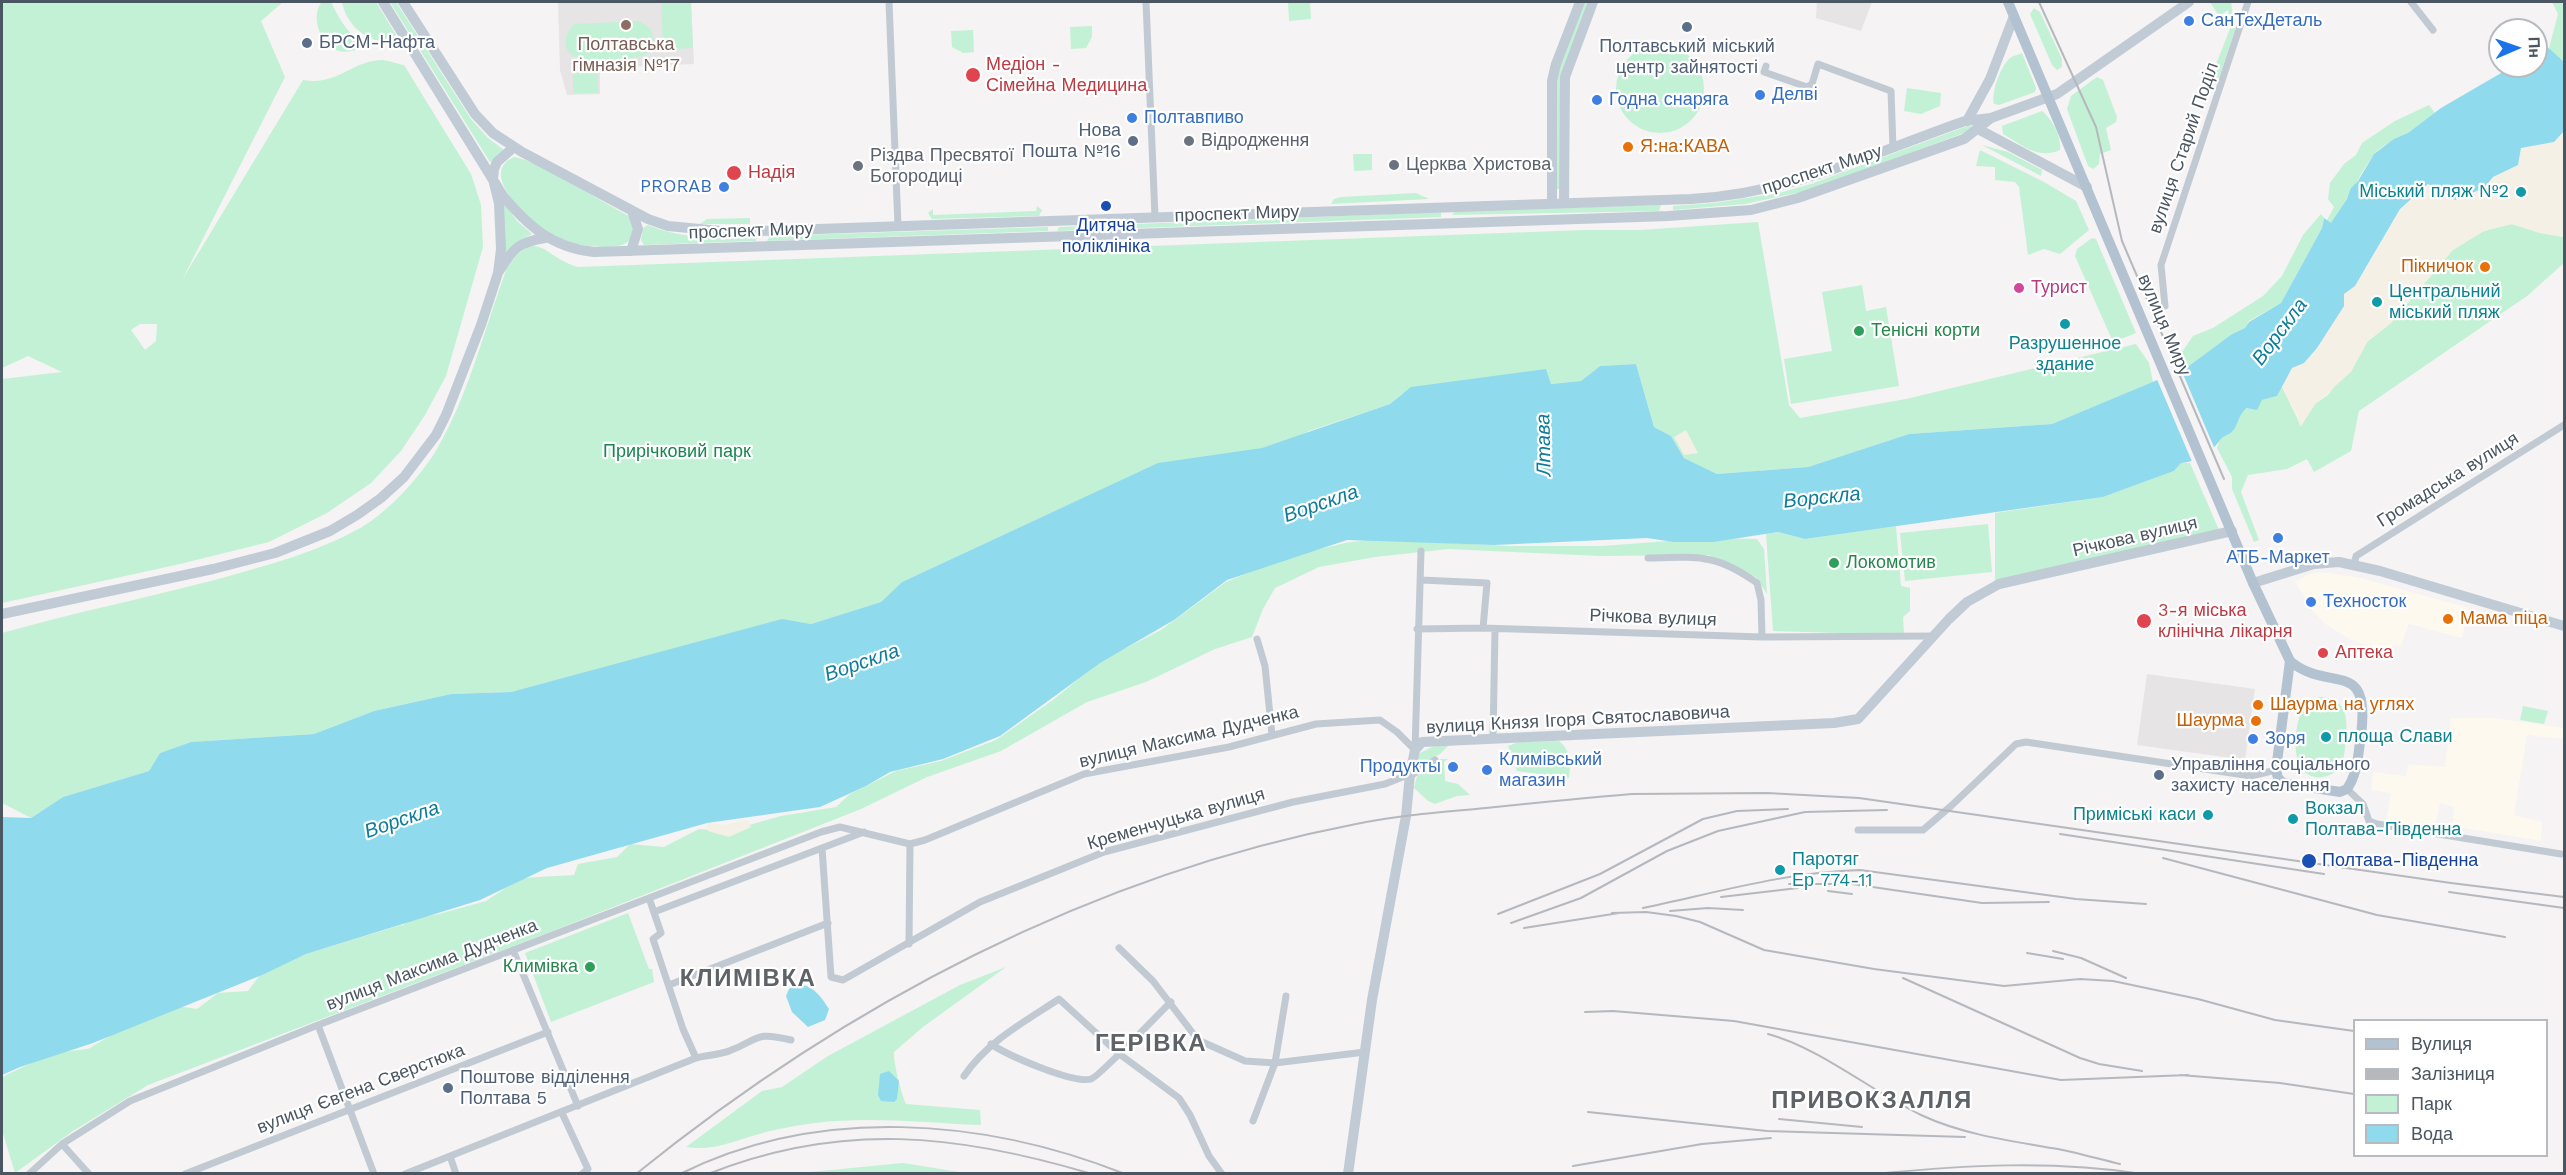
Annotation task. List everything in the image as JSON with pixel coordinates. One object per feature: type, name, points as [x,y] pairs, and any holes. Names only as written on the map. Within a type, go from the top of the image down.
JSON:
[{"type":"main road","name":"проспект Миру","points":[[383,2],[503,196],[518,214],[545,238],[582,251],[762,247],[1668,216],[1751,210],[1798,198],[1964,139],[1991,118]]},
{"type":"main road","name":"проспект Миру","points":[[403,2],[475,114],[493,133],[514,147],[648,219],[675,227],[731,232],[1707,198],[1757,191],[1807,179],[1967,121],[1991,118],[2049,98],[2189,2]]},
{"type":"main road","points":[[1552,203],[1552,81],[1556,64],[1580,2]]},
{"type":"main road","points":[[1564,203],[1565,77],[1593,2]]},
{"type":"main road","name":"вулиця Миру","points":[[2008,2],[2213,483],[2253,583],[2290,662]]},
{"type":"main road","points":[[1967,121],[1990,80],[2014,16]]},
{"type":"main road","points":[[1978,129],[2086,188]]},
{"type":"main road","points":[[498,273],[501,226],[499,202],[493,179],[497,162],[514,147]]},
{"type":"main road","points":[[1667,199],[1668,216]]},
{"type":"main road","points":[[1448,207],[1448,222]]},
{"type":"main road","points":[[632,211],[638,229],[632,251]]},
{"type":"main road","points":[[1052,221],[1052,236]]},
{"type":"main road","points":[[762,231],[762,247]]},
{"type":"main road","points":[[2,614],[245,562],[303,543],[357,516],[404,477],[435,435],[464,370],[498,273],[516,247],[525,242],[545,238]]},
{"type":"main road","name":"Річкова вулиця","points":[[1949,619],[1967,602],[2000,584],[2232,531]]},
{"type":"main road","points":[[2253,583],[2326,561],[2354,565],[2565,626]]},
{"type":"main road","name":"вулиця Князя Ігоря Святославовича","points":[[1348,1173],[1365,1053],[1406,816],[1410,775],[1415,750],[1422,742],[1834,723],[1858,719],[1949,619]]},
{"type":"main road","points":[[2290,662],[2300,670],[2348,682],[2358,690],[2362,698],[2364,709],[2356,771],[2347,789],[2332,792],[2283,783],[2277,778],[2276,770],[2290,662]]},
{"type":"street","points":[[890,2],[898,226]]},
{"type":"street","points":[[1146,2],[1155,217]]},
{"type":"street","name":"вулиця Старий Поділ","points":[[2165,306],[2161,265],[2248,2]]},
{"type":"street","points":[[2411,2],[2433,30]]},
{"type":"street","points":[[1766,66],[1764,72],[1807,87],[1812,84],[1818,64],[1891,91],[1893,148]]},
{"type":"street","name":"Громадська вулиця","points":[[2354,565],[2356,556],[2565,425]]},
{"type":"street","points":[[1415,750],[1421,551]]},
{"type":"street","points":[[1648,558],[1703,556],[1737,568],[1757,583],[1761,600],[1762,637]]},
{"type":"street","points":[[1421,580],[1487,583],[1483,628]]},
{"type":"street","name":"Річкова вулиця","points":[[1417,630],[1483,628],[1762,637],[1934,636]]},
{"type":"street","points":[[1493,739],[1495,629]]},
{"type":"street","points":[[1257,639],[1265,666],[1272,735]]},
{"type":"street","name":"вулиця Максима Дудченка","points":[[29,1173],[62,1144],[130,1101],[318,1025],[821,832],[840,827],[910,844],[925,840],[1084,774],[1229,747],[1317,724],[1380,720],[1397,732],[1415,750]]},
{"type":"street","points":[[1858,830],[1923,830],[2016,744],[2026,742],[2251,776],[2276,770]]},
{"type":"street","name":"Кременчуцька вулиця","points":[[828,923],[831,977],[843,980],[980,902],[1104,852],[1293,802],[1385,784],[1410,775],[1435,760]]},
{"type":"street","points":[[2347,789],[2363,804],[2369,821],[2377,824],[2561,854]]},
{"type":"street","points":[[654,912],[864,832]]},
{"type":"street","points":[[909,944],[910,844]]},
{"type":"street","points":[[669,985],[828,923],[822,848]]},
{"type":"street","points":[[649,898],[661,933],[653,939],[683,1029],[696,1058]]},
{"type":"street","points":[[1119,948],[1154,981],[1198,1040],[1245,1061],[1275,1062],[1365,1053]]},
{"type":"street","points":[[513,950],[578,1106]]},
{"type":"street","points":[[1253,1120],[1275,1062],[1286,996]]},
{"type":"street","points":[[964,1076],[976,1058],[991,1044],[1059,999],[1118,1053],[1179,1098],[1190,1115],[1209,1156],[1222,1173]]},
{"type":"street","points":[[991,1044],[1006,1054],[1078,1080],[1091,1079],[1101,1074],[1118,1053],[1171,1002]]},
{"type":"street","points":[[318,1025],[374,1173]]},
{"type":"street","name":"вулиця Євгена Сверстюка","points":[[185,1173],[548,1032]]},
{"type":"street","points":[[405,1173],[562,1113],[696,1058],[728,1051],[756,1036],[770,1035],[791,1040]]},
{"type":"street","points":[[562,1113],[588,1169],[582,1173]]},
{"type":"street","points":[[62,1144],[89,1173]]},
{"type":"street","points":[[450,1156],[456,1173]]},
{"type":"shaded area","name":"Полтавська гімназія №17","points":[[558,2],[691,2],[694,64],[600,68],[600,94],[567,95],[560,70]]},
{"type":"shaded area","points":[[1817,2],[1872,2],[1861,31],[1816,18]]},
{"type":"shaded area","points":[[2322,572],[2361,578],[2469,608],[2462,638],[2409,624],[2401,646],[2373,647],[2351,640],[2327,625],[2312,610],[2295,582],[2310,574]]},
{"type":"shaded area","points":[[2147,674],[2255,689],[2245,760],[2137,745]]},
{"type":"shaded area","points":[[2451,718],[2494,718],[2564,728],[2564,739],[2527,735],[2514,815],[2542,822],[2541,841],[2452,826],[2454,807],[2440,803],[2434,830],[2386,820],[2391,793],[2371,790],[2373,772],[2406,776],[2408,764],[2445,767]]},
{"type":"green space","points":[[2,2],[283,2],[261,21],[285,77],[182,280],[303,80],[326,80],[370,61],[384,60],[404,65],[471,174],[481,205],[483,247],[446,376],[425,415],[401,451],[371,483],[327,513],[269,542],[2,603],[2,379],[62,372],[28,356],[2,368]],"holes":[[[140,324],[157,324],[156,341],[145,350],[131,330]]]},
{"type":"green space","points":[[322,2],[331,2],[349,31],[365,44],[364,48],[343,52],[330,47],[325,42],[318,29],[317,21],[318,8]]},
{"type":"green space","points":[[342,2],[376,2],[396,35],[383,42],[368,37],[351,23]]},
{"type":"green space","points":[[390,2],[396,2],[471,119],[488,138],[504,150],[493,163],[490,162]]},
{"type":"green space","points":[[661,2],[691,2],[693,48],[663,50]]},
{"type":"green space","points":[[1288,2],[1310,2],[1311,19],[1289,21]]},
{"type":"green space","points":[[1584,2],[1589,2],[1562,73],[1560,189],[1557,189],[1557,72]]},
{"type":"green space","points":[[2210,2],[2231,2],[2235,30],[2219,78],[2210,79],[2203,75],[2206,72],[2213,72],[2231,26],[2228,10],[2219,16]]},
{"type":"green space","points":[[2552,2],[2564,2],[2564,62],[2549,48],[2558,14]]},
{"type":"green space","points":[[2034,8],[2040,12],[2062,59],[2062,67],[2057,70],[2052,65],[2030,14]]},
{"type":"green space","points":[[639,21],[650,28],[654,39],[649,52],[640,57],[583,59],[572,55],[566,47],[566,37],[575,24]]},
{"type":"green space","points":[[1092,26],[1092,37],[1086,48],[1071,49],[1070,27]]},
{"type":"green space","points":[[973,30],[974,52],[963,53],[952,47],[951,31]]},
{"type":"green space","points":[[1660,45],[1677,48],[1691,58],[1701,72],[1704,89],[1701,106],[1691,120],[1677,130],[1660,133],[1643,130],[1629,120],[1619,106],[1616,89],[1619,72],[1629,58],[1643,48]]},
{"type":"green space","points":[[2022,53],[2036,88],[2035,92],[1999,105],[1994,104],[1995,87],[2002,69],[2009,59]]},
{"type":"green space","points":[[573,72],[598,72],[598,93],[573,93]]},
{"type":"green space","points":[[2097,77],[2103,80],[2117,117],[2116,122],[2106,128],[2111,150],[2100,154],[2099,164],[2093,169],[2088,166],[2067,109],[2071,96]]},
{"type":"green space","points":[[1907,88],[1941,93],[1940,106],[1921,114],[1904,111]]},
{"type":"green space","points":[[2429,105],[2435,113],[2405,136],[2385,145],[2377,152],[2367,164],[2331,224],[2326,222],[2334,207],[2328,199],[2330,183],[2344,164],[2356,155],[2362,143],[2395,121]]},
{"type":"green space","points":[[2042,111],[2056,129],[2060,150],[2052,153],[2037,152],[2003,134],[2002,126]]},
{"type":"green space","points":[[1970,125],[1972,130],[1810,190],[1745,204],[1673,210],[1673,206],[1714,203],[1779,193],[1811,184]]},
{"type":"green space","points":[[1982,145],[2008,152],[2042,170],[2041,176]]},
{"type":"green space","points":[[1980,150],[2076,201],[2089,230],[2060,254],[2044,249],[2028,255],[2019,187],[2015,182],[1995,180],[1995,167],[1976,166]]},
{"type":"green space","points":[[1353,154],[1372,154],[1372,170],[1354,171]]},
{"type":"green space","points":[[514,157],[552,173],[627,215],[634,223],[632,238],[622,245],[602,247],[571,243],[551,235],[526,215],[505,189],[501,176],[503,165]]},
{"type":"green space","points":[[1416,193],[1429,199],[1331,204],[1334,199],[1341,197]]},
{"type":"green space","points":[[502,200],[517,221],[532,234],[518,241],[504,255]]},
{"type":"green space","points":[[1661,205],[1659,211],[1452,215],[1455,211]]},
{"type":"green space","points":[[1037,206],[1042,210],[1039,216],[932,219],[928,213],[933,209],[933,215],[1036,211]]},
{"type":"green space","points":[[1441,212],[1441,217],[1057,231],[1059,227]]},
{"type":"green space","points":[[2321,214],[2324,218],[2322,228],[2281,303],[2249,321],[2245,328],[2232,334],[2186,368],[2180,355],[2193,336],[2213,328],[2263,296],[2282,276],[2303,235]]},
{"type":"green space","points":[[750,218],[750,224],[700,224],[707,219]]},
{"type":"green space","name":"Прирічковий парк","points":[[1758,222],[1789,405],[1800,418],[1906,399],[2136,344],[2149,363],[2153,382],[2052,424],[1909,434],[1808,467],[1717,474],[1684,458],[1671,436],[1654,427],[1636,364],[1600,366],[1581,381],[1550,384],[1547,372],[1402,394],[1390,404],[1309,431],[1286,445],[1068,505],[902,582],[881,602],[811,624],[785,620],[511,692],[451,694],[374,711],[314,734],[191,742],[160,753],[149,771],[63,797],[31,818],[2,803],[2,633],[278,562],[346,536],[383,512],[422,470],[449,427],[468,383],[507,268],[526,248],[534,246],[541,248],[566,263],[578,267],[1585,230],[1640,230]]},
{"type":"green space","points":[[2512,224],[2540,233],[2564,237],[2564,263],[2527,296],[2359,411],[2351,451],[2314,472],[2307,459],[2287,469],[2248,475],[2241,492],[2259,540],[2254,542],[2232,489],[2232,477],[2217,448],[2220,439],[2233,431],[2241,412],[2262,400],[2277,396],[2281,385],[2301,426],[2315,404],[2328,395],[2368,341],[2391,323],[2452,250],[2484,231]]},
{"type":"green space","points":[[648,225],[688,235],[757,236],[756,241],[644,245],[641,240],[643,228]]},
{"type":"green space","points":[[1048,227],[1048,231],[767,241],[770,236]]},
{"type":"green space","points":[[2092,238],[2096,239],[2136,333],[2113,342],[2075,256],[2077,249]]},
{"type":"green space","name":"Тенісні корти","points":[[1862,285],[1866,311],[1886,307],[1899,386],[1791,404],[1784,359],[1832,351],[1822,292]]},
{"type":"green space","points":[[2181,463],[2190,463],[2219,530],[1995,583],[1995,513],[2103,497],[2174,471]]},
{"type":"green space","points":[[1988,524],[1992,572],[1905,581],[1900,533]]},
{"type":"green space","name":"Локомотив","points":[[1896,526],[1901,586],[1910,588],[1910,611],[1903,617],[1904,635],[1773,631],[1766,534],[1778,532],[1805,539]]},
{"type":"green space","points":[[1709,538],[1757,539],[1764,549],[1767,594],[1756,577],[1709,555],[1600,556],[1448,549],[1375,557],[1319,567],[1275,588],[1263,609],[1252,637],[1215,649],[1146,682],[1087,702],[1001,751],[927,777],[861,809],[545,934],[148,1085],[73,1131],[15,1173],[2,1130],[2,1077],[52,1053],[88,1049],[125,1027],[177,1006],[197,1009],[218,993],[248,991],[259,976],[306,954],[402,926],[410,919],[439,914],[486,901],[521,878],[574,875],[578,864],[617,857],[630,844],[664,847],[699,829],[728,831],[781,816],[836,807],[850,794],[896,771],[941,761],[996,740],[1053,700],[1099,662],[1161,630],[1226,582],[1283,558],[1345,543],[1374,539],[1510,546],[1602,546]]},
{"type":"green space","points":[[2319,697],[2335,700],[2340,704],[2345,716],[2347,731],[2345,750],[2339,767],[2331,774],[2315,777],[2304,772],[2300,767],[2296,740],[2298,721],[2304,707],[2312,699]]},
{"type":"green space","points":[[2523,706],[2548,711],[2544,724],[2520,720]]},
{"type":"green space","points":[[1559,741],[1566,749],[1569,758],[1569,778],[1517,771],[1508,746],[1519,742]]},
{"type":"green space","points":[[1450,744],[1440,754],[1421,764],[1415,761],[1418,754],[1434,746]]},
{"type":"green space","points":[[1440,759],[1448,759],[1444,762],[1445,781],[1458,784],[1470,795],[1457,796],[1435,804],[1428,801],[1414,788],[1417,776]]},
{"type":"green space","name":"Климівка","points":[[628,913],[649,969],[652,969],[654,982],[551,1022],[525,953]]},
{"type":"green space","points":[[1006,967],[923,1027],[894,1052],[898,1079],[906,1104],[980,1110],[981,1125],[877,1120],[836,1121],[778,1129],[707,1148],[686,1147],[762,1091],[782,1087],[828,1056],[960,985]]},
{"type":"green space","points":[[903,1163],[965,1173],[800,1173]]},
{"type":"sand","name":"Центральний міський пляж","points":[[2564,131],[2564,237],[2540,233],[2512,224],[2484,231],[2453,250],[2391,323],[2368,341],[2351,372],[2315,404],[2300,427],[2298,416],[2281,385],[2292,367],[2304,363],[2344,294],[2355,286],[2365,271],[2400,209],[2429,184],[2455,200],[2484,188],[2521,148],[2554,142]]},
{"type":"sand","points":[[1686,430],[1698,453],[1684,455],[1674,437]]},
{"type":"sand","points":[[748,820],[751,827],[729,837],[708,831],[707,823],[723,825]]},
{"type":"water","points":[[2548,49],[2564,62],[2564,131],[2554,142],[2521,148],[2518,165],[2493,177],[2484,188],[2455,200],[2428,184],[2400,209],[2355,286],[2344,294],[2344,306],[2317,348],[2304,363],[2292,368],[2277,396],[2262,400],[2257,410],[2247,408],[2232,432],[2223,437],[2203,456],[2181,463],[2174,471],[2103,497],[1805,539],[1778,532],[1713,542],[1674,542],[1647,538],[1494,545],[1347,540],[1227,580],[1174,620],[1100,663],[1000,736],[943,759],[890,772],[820,807],[707,823],[547,868],[480,900],[306,954],[262,975],[93,1043],[2,1075],[2,817],[31,818],[63,797],[149,771],[160,753],[191,742],[314,734],[374,711],[451,694],[511,692],[782,619],[811,624],[881,602],[902,582],[1158,463],[1262,448],[1390,404],[1411,387],[1546,369],[1551,384],[1581,381],[1600,366],[1636,364],[1654,427],[1671,436],[1684,458],[1717,474],[1808,467],[1909,434],[2052,424],[2186,368],[2232,334],[2245,328],[2249,322],[2281,303],[2322,228],[2324,218],[2331,223],[2374,154],[2394,139],[2408,133],[2441,108],[2492,78],[2548,78]]},
{"type":"water","points":[[796,984],[807,986],[822,999],[829,1009],[825,1020],[808,1027],[792,1012],[786,996],[789,989]]},
{"type":"water","points":[[889,1071],[899,1081],[897,1099],[894,1102],[881,1101],[878,1095],[880,1074]]},
{"type":"pier","points":[[2180,367],[2216,452],[2193,464],[2156,377]]},
{"type":"railway","points":[[2039,2],[2096,127],[2122,241],[2224,479]]},
{"type":"railway","points":[[636,1174],[716,1113],[799,1055],[886,1002],[975,955],[1067,913],[1161,876],[1258,847],[1388,818],[1632,794],[1767,793],[1859,798],[2451,883],[2564,897]]},
{"type":"railway","points":[[1498,914],[1600,874],[1703,819],[1737,811],[1788,809]]},
{"type":"railway","points":[[1511,923],[1581,898],[1667,851],[1718,831],[1805,812],[1887,810]]},
{"type":"railway","points":[[2060,834],[2324,874]]},
{"type":"railway","points":[[2163,858],[2377,915],[2505,937]]},
{"type":"railway","points":[[1643,908],[1778,879],[1860,870],[2076,899],[2146,904]]},
{"type":"railway","points":[[1789,884],[1852,884],[1982,903],[2049,902]]},
{"type":"railway","points":[[1721,897],[1798,888]]},
{"type":"railway","points":[[1828,891],[1852,894]]},
{"type":"railway","points":[[2449,892],[2564,908]]},
{"type":"railway","points":[[1670,911],[1708,908],[1743,910]]},
{"type":"railway","points":[[1612,913],[1646,912],[1676,916],[1700,922],[1764,950],[1874,969],[2004,986],[2080,979],[2113,981],[2198,999],[2275,1020],[2353,1031]]},
{"type":"railway","points":[[1524,928],[1619,913]]},
{"type":"railway","points":[[2053,951],[2081,958],[2126,978]]},
{"type":"railway","points":[[2027,953],[2063,959]]},
{"type":"railway","points":[[1903,978],[2080,1058],[2099,1064],[2142,1071]]},
{"type":"railway","points":[[1585,1012],[1613,1011],[1734,1021],[2061,1080],[2188,1075]]},
{"type":"railway","points":[[1768,1034],[1807,1049],[1902,1105],[1937,1122],[1988,1136],[2058,1149],[2120,1164]]},
{"type":"railway","points":[[2180,1075],[2280,1083],[2353,1094]]},
{"type":"railway","points":[[1588,1112],[1767,1131],[1965,1137]]},
{"type":"railway","points":[[1779,1119],[1862,1127]]},
{"type":"railway","points":[[680,1174],[733,1152],[788,1137],[844,1129],[901,1127],[959,1131],[1015,1141],[1071,1155],[1125,1174]]},
{"type":"railway","points":[[1573,1166],[1702,1144],[1771,1138]]},
{"type":"railway","points":[[708,1174],[757,1157],[805,1146],[853,1140],[900,1139],[947,1142],[994,1150],[1092,1174]]},
{"type":"railway","points":[[1874,1174],[2009,1165],[2076,1167],[2143,1174]]},
{"type":"place","name":"СанТехДеталь","points":[[2189,21]]},
{"type":"place","name":"Полтавська гімназія №17","points":[[626,25]]},
{"type":"place","name":"Полтавський міський центр зайнятості","points":[[1687,27]]},
{"type":"place","name":"БРСМ-Нафта","points":[[307,43]]},
{"type":"place","name":"Медіон - Сімейна Медицина","points":[[973,75]]},
{"type":"place","name":"Делві","points":[[1760,95]]},
{"type":"place","name":"Годна снаряга","points":[[1597,100]]},
{"type":"place","name":"Полтавпиво","points":[[1132,118]]},
{"type":"place","name":"Нова Пошта №16","points":[[1133,141]]},
{"type":"place","name":"Відродження","points":[[1189,141]]},
{"type":"place","name":"Я:на:КАВА","points":[[1628,147]]},
{"type":"place","name":"Церква Христова","points":[[1394,165]]},
{"type":"place","name":"Різдва Пресвятої Богородиці","points":[[858,166]]},
{"type":"place","name":"Надія","points":[[734,173]]},
{"type":"place","name":"PRORAB","points":[[724,187]]},
{"type":"place","name":"Міський пляж №2","points":[[2521,192]]},
{"type":"place","name":"Дитяча поліклініка","points":[[1106,206]]},
{"type":"place","name":"Пікничок","points":[[2485,267]]},
{"type":"place","name":"Турист","points":[[2019,288]]},
{"type":"place","name":"Центральний міський пляж","points":[[2377,302]]},
{"type":"place","name":"Разрушенное здание","points":[[2065,324]]},
{"type":"place","name":"Тенісні корти","points":[[1859,331]]},
{"type":"place","name":"АТБ-Маркет","points":[[2278,538]]},
{"type":"place","name":"Локомотив","points":[[1834,563]]},
{"type":"place","name":"Техносток","points":[[2311,602]]},
{"type":"place","name":"Мама піца","points":[[2448,619]]},
{"type":"place","name":"3-я міська клінічна лікарня","points":[[2144,621]]},
{"type":"place","name":"Аптека","points":[[2323,653]]},
{"type":"place","name":"Шаурма на углях","points":[[2258,705]]},
{"type":"place","name":"Шаурма","points":[[2256,721]]},
{"type":"place","name":"площа Слави","points":[[2326,737]]},
{"type":"place","name":"Зоря","points":[[2253,739]]},
{"type":"place","name":"Продукты","points":[[1453,767]]},
{"type":"place","name":"Климівський магазин","points":[[1487,770]]},
{"type":"place","name":"Управління соціального захисту населення","points":[[2159,775]]},
{"type":"place","name":"Приміські каси","points":[[2208,815]]},
{"type":"place","name":"Вокзал Полтава-Південна","points":[[2293,819]]},
{"type":"place","name":"Полтава-Південна","points":[[2309,861]]},
{"type":"place","name":"Паротяг Ер 774-11","points":[[1780,870]]},
{"type":"place","name":"Климівка","points":[[590,967]]},
{"type":"place","name":"Поштове відділення Полтава 5","points":[[448,1088]]},
{"type":"district","name":"КЛИМІВКА","points":[[748,979]]},
{"type":"district","name":"ГЕРІВКА","points":[[1151,1044]]},
{"type":"district","name":"ПРИВОКЗАЛЛЯ","points":[[1872,1101]]},
{"type":"water label","name":"Ворскла","points":[[2280,332]]},
{"type":"water label","name":"Лтава","points":[[1544,445]]},
{"type":"water label","name":"Ворскла","points":[[1822,498]]},
{"type":"water label","name":"Ворскла","points":[[1321,504]]},
{"type":"water label","name":"Ворскла","points":[[862,663]]},
{"type":"water label","name":"Ворскла","points":[[402,820]]}]
